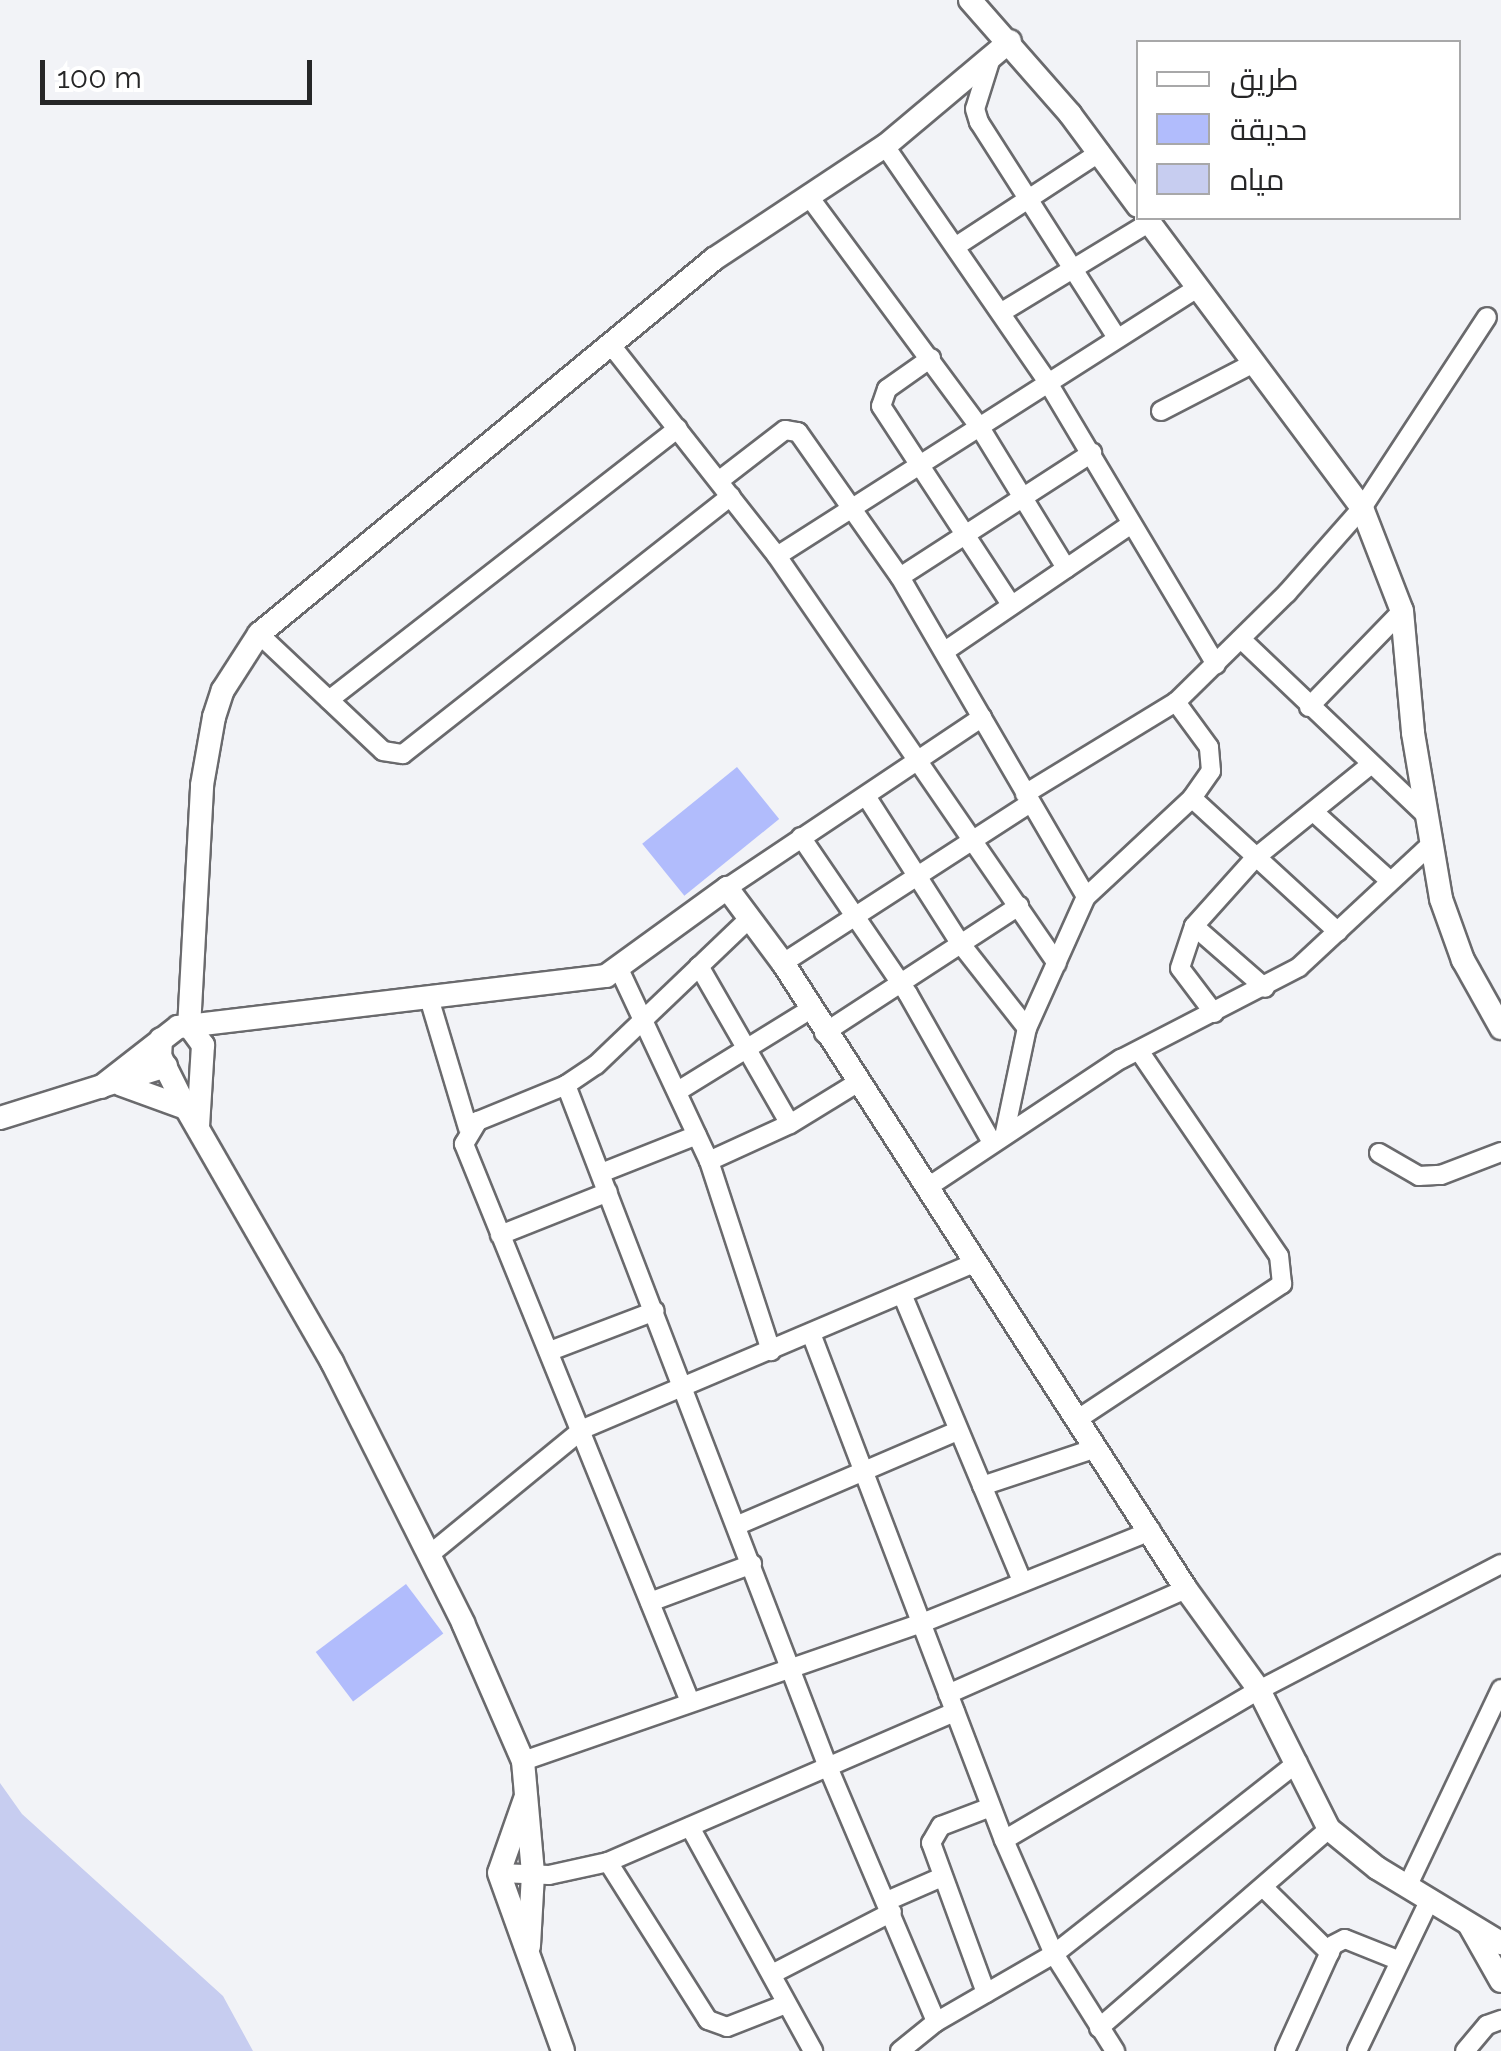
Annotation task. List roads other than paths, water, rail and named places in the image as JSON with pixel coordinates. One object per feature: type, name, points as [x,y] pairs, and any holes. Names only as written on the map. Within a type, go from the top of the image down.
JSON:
[{"type":"street","points":[[970,0],[1010,41],[1136,202]]},
{"type":"street","points":[[529,1946],[533,1874],[523,1761],[429,1556],[332,1362],[198,1130],[168,1067],[190,958],[214,717],[223,690],[260,634],[738,240],[810,198],[885,146],[1010,41]]},
{"type":"street","points":[[992,58],[975,110],[1116,336]]},
{"type":"street","points":[[885,146],[958,245],[1047,381],[1216,664]]},
{"type":"street","points":[[958,245],[1100,152]]},
{"type":"street","points":[[810,198],[931,358],[1066,568]]},
{"type":"street","points":[[1002,312],[1077,269],[1139,220]]},
{"type":"street","points":[[1149,220],[1362,508],[1402,610],[1429,846],[1450,930],[1501,1028]]},
{"type":"street","points":[[777,556],[1116,336],[1199,287]]},
{"type":"street","points":[[784,963],[852,914],[917,876],[1176,702],[1241,639],[1362,508],[1488,317]]},
{"type":"street","points":[[611,345],[777,556],[1057,963]]},
{"type":"street","points":[[931,358],[882,398],[916,466],[1011,606]]},
{"type":"street","points":[[1161,412],[1254,364]]},
{"type":"street","points":[[330,700],[678,428]]},
{"type":"street","points":[[720,480],[792,430],[854,507],[900,577],[1086,898]]},
{"type":"street","points":[[900,577],[960,534],[1092,452]]},
{"type":"street","points":[[260,634],[383,751],[403,754],[731,496]]},
{"type":"street","points":[[945,652],[1131,524]]},
{"type":"street","points":[[1309,706],[1402,610]]},
{"type":"street","points":[[1241,639],[1369,766],[1428,816]]},
{"type":"street","points":[[998,1136],[1027,1028],[1086,898],[1192,798],[1214,756],[1176,702]]},
{"type":"street","points":[[110,1086],[178,1032],[249,1016],[588,981],[619,969],[726,888],[982,717]]},
{"type":"street","points":[[1214,1013],[1180,968],[1194,926],[1254,858],[1316,814],[1369,766]]},
{"type":"street","points":[[866,796],[960,943],[1027,1028]]},
{"type":"street","points":[[1192,798],[1338,932]]},
{"type":"street","points":[[1316,814],[1388,879]]},
{"type":"street","points":[[800,837],[900,982],[998,1136]]},
{"type":"street","points":[[928,1187],[998,1136],[1138,1051],[1265,988],[1338,932],[1388,879],[1429,846]]},
{"type":"street","points":[[726,888],[784,963],[809,1010],[977,1262],[1186,1590],[1259,1690],[1329,1830],[1501,1943]]},
{"type":"street","points":[[824,1033],[1019,906]]},
{"type":"street","points":[[468,1128],[566,1085],[643,1020],[749,918]]},
{"type":"street","points":[[1194,926],[1265,988]]},
{"type":"street","points":[[699,966],[790,1124]]},
{"type":"street","points":[[619,969],[709,1162],[771,1351]]},
{"type":"street","points":[[429,998],[468,1128],[467,1156],[583,1429],[689,1700]]},
{"type":"street","points":[[678,1091],[809,1010]]},
{"type":"street","points":[[0,1118],[168,1067],[189,1070],[249,1016]]},
{"type":"street","points":[[178,1032],[201,1057],[198,1130]]},
{"type":"street","points":[[1078,1420],[1282,1284],[1279,1256],[1138,1051]]},
{"type":"street","points":[[709,1162],[790,1124],[857,1083]]},
{"type":"street","points":[[566,1085],[828,1767],[936,2022]]},
{"type":"street","points":[[110,1086],[186,1108]]},
{"type":"street","points":[[601,1173],[697,1135]]},
{"type":"street","points":[[1378,1153],[1419,1176],[1440,1176],[1501,1152]]},
{"type":"street","points":[[500,1235],[608,1192]]},
{"type":"street","points":[[429,1556],[583,1429],[683,1384],[812,1336],[977,1262]]},
{"type":"street","points":[[902,1294],[1022,1582]]},
{"type":"street","points":[[550,1351],[655,1310]]},
{"type":"street","points":[[812,1336],[858,1468],[1004,1840],[1054,1954],[1115,2051]]},
{"type":"street","points":[[738,1525],[858,1468],[957,1431]]},
{"type":"street","points":[[982,1486],[1096,1448]]},
{"type":"street","points":[[523,1761],[689,1700],[922,1624],[1151,1531]]},
{"type":"street","points":[[650,1602],[752,1564]]},
{"type":"street","points":[[1004,1840],[1259,1690],[1501,1564]]},
{"type":"street","points":[[499,1873],[533,1874],[608,1862],[828,1767],[1186,1590]]},
{"type":"street","points":[[1408,1884],[1501,1690]]},
{"type":"street","points":[[900,2051],[936,2022],[1054,1954],[1298,1762]]},
{"type":"street","points":[[525,1799],[499,1873],[529,1946],[564,2051]]},
{"type":"street","points":[[986,1994],[931,1850],[936,1834],[991,1807]]},
{"type":"street","points":[[690,1827],[813,2051]]},
{"type":"street","points":[[1099,2028],[1329,1830]]},
{"type":"street","points":[[608,1862],[708,2020],[727,2027],[786,2004]]},
{"type":"street","points":[[772,1974],[942,1877]]},
{"type":"street","points":[[1263,1887],[1330,1953]]},
{"type":"street","points":[[1357,2051],[1430,1899]]},
{"type":"street","points":[[1470,1926],[1501,1981]]},
{"type":"street","points":[[1285,2051],[1330,1953],[1346,1939],[1400,1961]]},
{"type":"street","points":[[1464,2051],[1487,2025],[1501,2020]]},
{"type":"water","points":[[0,1783],[22,1814],[223,1996],[253,2051],[0,2051]]}]
